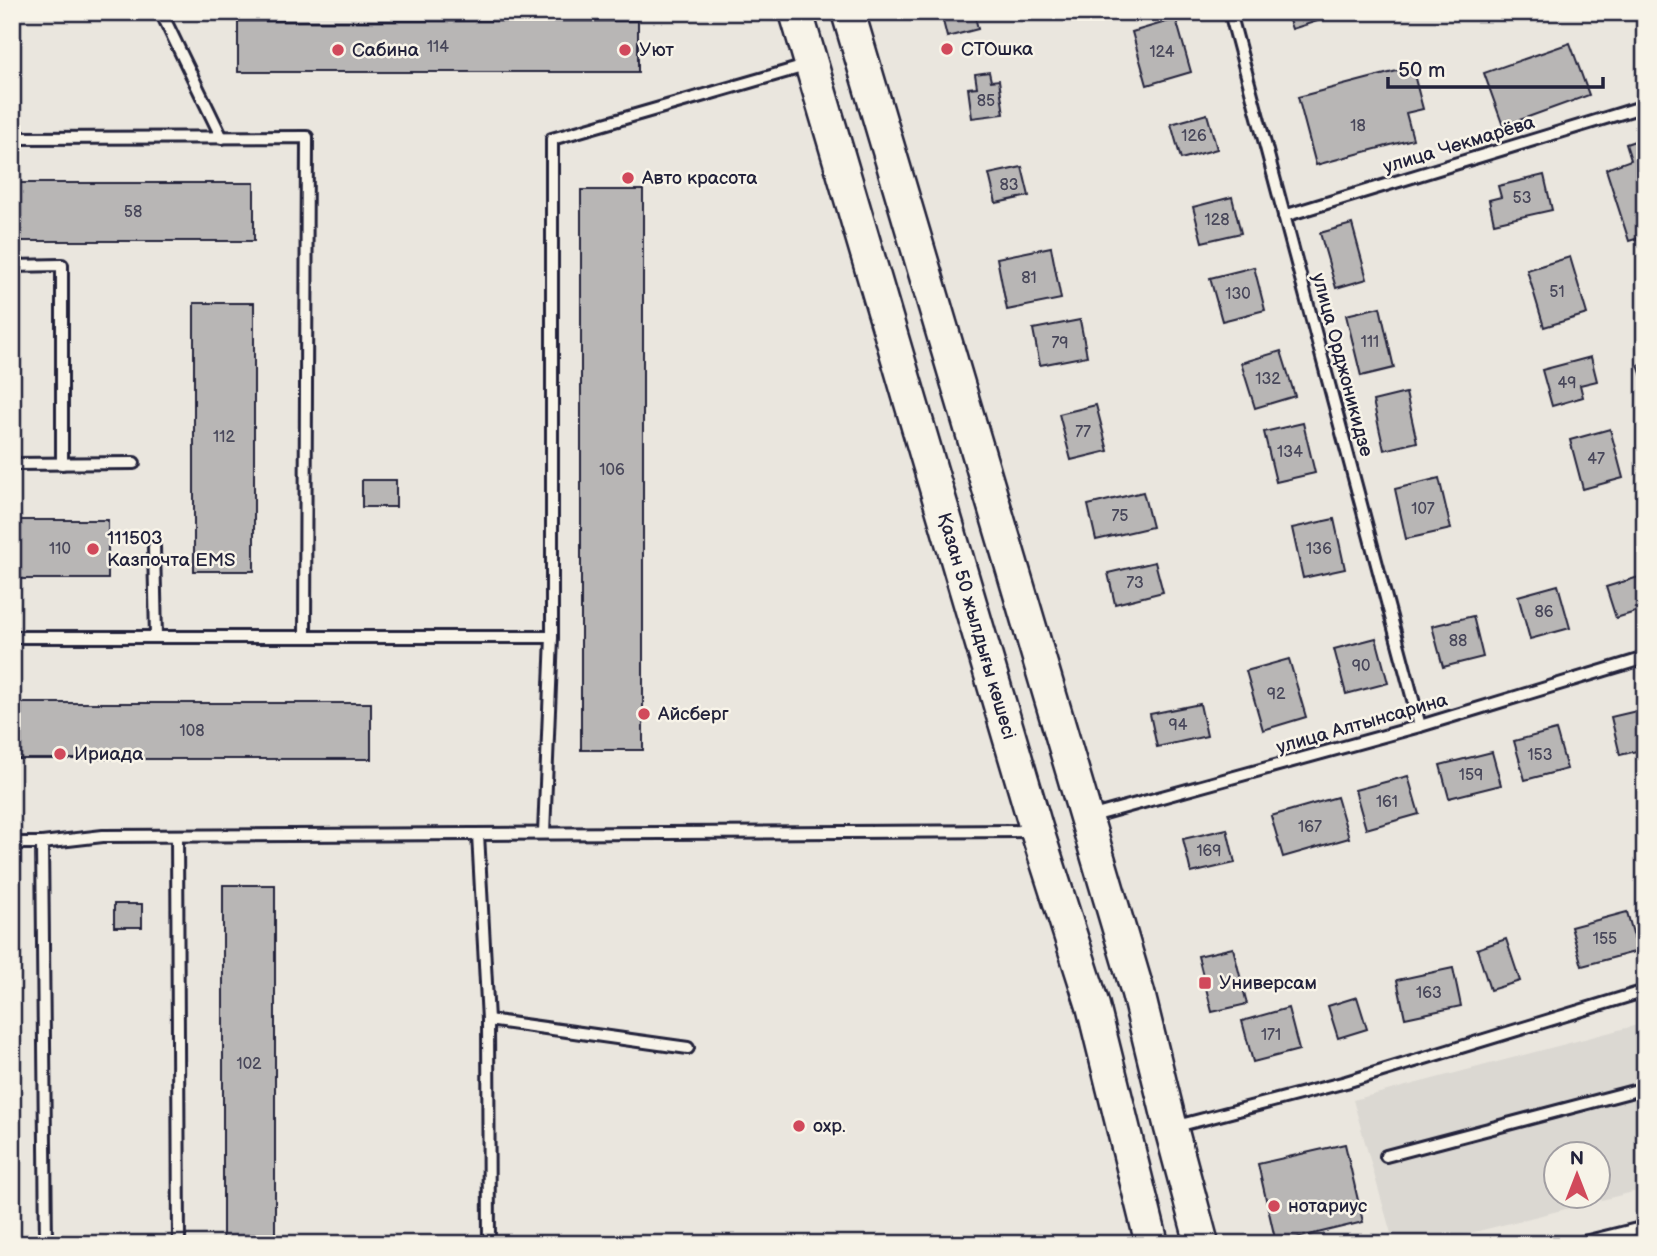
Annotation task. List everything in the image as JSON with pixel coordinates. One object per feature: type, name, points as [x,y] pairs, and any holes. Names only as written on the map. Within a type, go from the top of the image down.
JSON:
[{"type":"street","name":"Қазан 50 жылдығы көшесі","points":[[796,12],[1037,831],[1093,1006],[1152,1244]]},
{"type":"street","points":[[848,12],[1138,993],[1202,1244]]},
{"type":"street","points":[[1037,831],[1086,818]]},
{"type":"lane","points":[[161,12],[222,138]]},
{"type":"lane","name":"улица Орджоникидзе","points":[[1230,12],[1420,726]]},
{"type":"lane","points":[[544,833],[552,637],[552,139],[811,64]]},
{"type":"lane","name":"улица Чекмарёва","points":[[1284,216],[1645,106]]},
{"type":"lane","points":[[12,138],[307,137],[305,637]]},
{"type":"lane","points":[[12,266],[62,265],[62,464]]},
{"type":"lane","points":[[12,464],[134,463]]},
{"type":"lane","points":[[154,547],[156,637]]},
{"type":"lane","points":[[12,637],[552,637]]},
{"type":"lane","name":"улица Алтынсарина","points":[[1086,818],[1420,726],[1645,658]]},
{"type":"lane","points":[[12,843],[42,844],[103,836],[1037,831]]},
{"type":"lane","points":[[478,834],[488,1020],[489,1244]]},
{"type":"lane","points":[[177,836],[179,1244]]},
{"type":"lane","points":[[42,844],[46,1244]]},
{"type":"lane","points":[[1171,1128],[1346,1082],[1645,992]]},
{"type":"lane","points":[[488,1020],[688,1048]]},
{"type":"lane","points":[[1386,1156],[1645,1088]]},
{"type":"lane","points":[[1576,1244],[1645,1227]]},
{"type":"shaded area","points":[[1645,1023],[1645,1189],[1612,1197],[1612,1140],[1542,1140],[1542,1210],[1562,1210],[1427,1244],[1394,1244],[1353,1100]]},
{"type":"building","points":[[958,12],[974,12],[978,29],[947,37],[942,17]]},
{"type":"building","points":[[1286,12],[1346,12],[1292,29]]},
{"type":"building","points":[[1176,19],[1191,72],[1147,85],[1132,32]]},
{"type":"building","points":[[238,21],[638,21],[638,72],[238,72]]},
{"type":"building","points":[[1570,43],[1589,95],[1503,126],[1484,73]]},
{"type":"building","points":[[1412,67],[1423,109],[1406,113],[1413,139],[1316,165],[1298,97]]},
{"type":"building","points":[[989,72],[991,81],[999,80],[1004,114],[972,118],[968,88],[977,87],[975,74]]},
{"type":"building","points":[[1207,114],[1217,149],[1181,159],[1171,124]]},
{"type":"building","points":[[1644,138],[1645,236],[1629,241],[1606,169],[1631,160],[1626,144]]},
{"type":"building","points":[[1022,167],[1029,196],[996,203],[989,174]]},
{"type":"building","points":[[1544,175],[1552,210],[1494,223],[1489,200],[1501,197],[1498,186]]},
{"type":"building","points":[[12,183],[254,183],[254,241],[12,241]]},
{"type":"building","points":[[581,190],[643,190],[643,750],[581,750]]},
{"type":"building","points":[[1232,197],[1241,233],[1202,242],[1193,207]]},
{"type":"building","points":[[1352,224],[1367,279],[1336,288],[1320,233]]},
{"type":"building","points":[[1051,247],[1061,299],[1007,310],[997,258]]},
{"type":"building","points":[[1570,257],[1587,314],[1544,327],[1527,270]]},
{"type":"building","points":[[1254,267],[1265,310],[1222,321],[1210,278]]},
{"type":"building","points":[[194,303],[254,303],[254,571],[194,571]]},
{"type":"building","points":[[1380,307],[1394,368],[1361,376],[1346,315]]},
{"type":"building","points":[[1080,320],[1087,356],[1040,365],[1033,329]]},
{"type":"building","points":[[1281,351],[1295,396],[1255,408],[1241,363]]},
{"type":"building","points":[[1591,357],[1597,381],[1580,385],[1583,397],[1552,406],[1542,370]]},
{"type":"building","points":[[1645,363],[1645,385],[1638,365]]},
{"type":"building","points":[[1406,393],[1417,442],[1384,450],[1373,401]]},
{"type":"building","points":[[1096,405],[1108,451],[1071,460],[1059,414]]},
{"type":"building","points":[[1303,423],[1315,473],[1276,482],[1264,432]]},
{"type":"building","points":[[1610,429],[1623,478],[1583,489],[1570,440]]},
{"type":"building","points":[[1439,478],[1451,529],[1406,539],[1395,489]]},
{"type":"building","points":[[362,480],[396,480],[396,507],[362,507]]},
{"type":"building","points":[[1143,492],[1152,527],[1096,540],[1088,505]]},
{"type":"building","points":[[1334,519],[1345,569],[1303,578],[1292,528]]},
{"type":"building","points":[[12,520],[108,520],[108,579],[12,579]]},
{"type":"building","points":[[1155,562],[1163,592],[1115,604],[1108,573]]},
{"type":"building","points":[[1645,575],[1645,609],[1616,618],[1606,587]]},
{"type":"building","points":[[1558,585],[1570,628],[1530,639],[1518,596]]},
{"type":"building","points":[[1473,616],[1483,657],[1443,667],[1432,626]]},
{"type":"building","points":[[1376,638],[1388,683],[1346,694],[1334,649]]},
{"type":"building","points":[[1289,659],[1306,717],[1263,730],[1246,671]]},
{"type":"building","points":[[12,703],[371,703],[371,759],[12,759]]},
{"type":"building","points":[[1200,704],[1207,736],[1157,747],[1150,714]]},
{"type":"building","points":[[1645,709],[1645,749],[1620,755],[1611,717]]},
{"type":"building","points":[[1556,730],[1567,769],[1525,780],[1514,741]]},
{"type":"building","points":[[1492,752],[1501,785],[1449,798],[1440,765]]},
{"type":"building","points":[[1408,776],[1419,814],[1366,829],[1355,790]]},
{"type":"building","points":[[1337,797],[1349,838],[1283,857],[1271,816]]},
{"type":"building","points":[[1227,829],[1235,863],[1191,873],[1183,839]]},
{"type":"building","points":[[223,885],[275,885],[275,1244],[223,1244]]},
{"type":"building","points":[[114,904],[142,904],[142,927],[114,927]]},
{"type":"building","points":[[1627,912],[1638,951],[1582,966],[1571,927]]},
{"type":"building","points":[[1506,939],[1520,981],[1490,990],[1477,949]]},
{"type":"building","points":[[1233,948],[1247,1004],[1212,1012],[1198,956]]},
{"type":"building","points":[[1453,968],[1461,1006],[1405,1018],[1397,980]]},
{"type":"building","points":[[1357,997],[1367,1029],[1338,1038],[1328,1006]]},
{"type":"building","points":[[1288,1008],[1299,1050],[1253,1062],[1242,1021]]},
{"type":"building","points":[[1345,1144],[1363,1222],[1276,1243],[1258,1164]]},
{"type":"place","name":"СТОшка","points":[[947,49]]},
{"type":"place","name":"Сабина","points":[[338,50]]},
{"type":"place","name":"Уют","points":[[625,50]]},
{"type":"place","name":"Авто красота","points":[[628,178]]},
{"type":"place","name":"111503 Казпочта EMS","points":[[93,549]]},
{"type":"place","name":"Айсберг","points":[[644,714]]},
{"type":"place","name":"Ириада","points":[[60,754]]},
{"type":"place","name":"Универсам","points":[[1205,983]]},
{"type":"place","name":"охр.","points":[[799,1126]]},
{"type":"place","name":"нотариус","points":[[1274,1206]]}]
